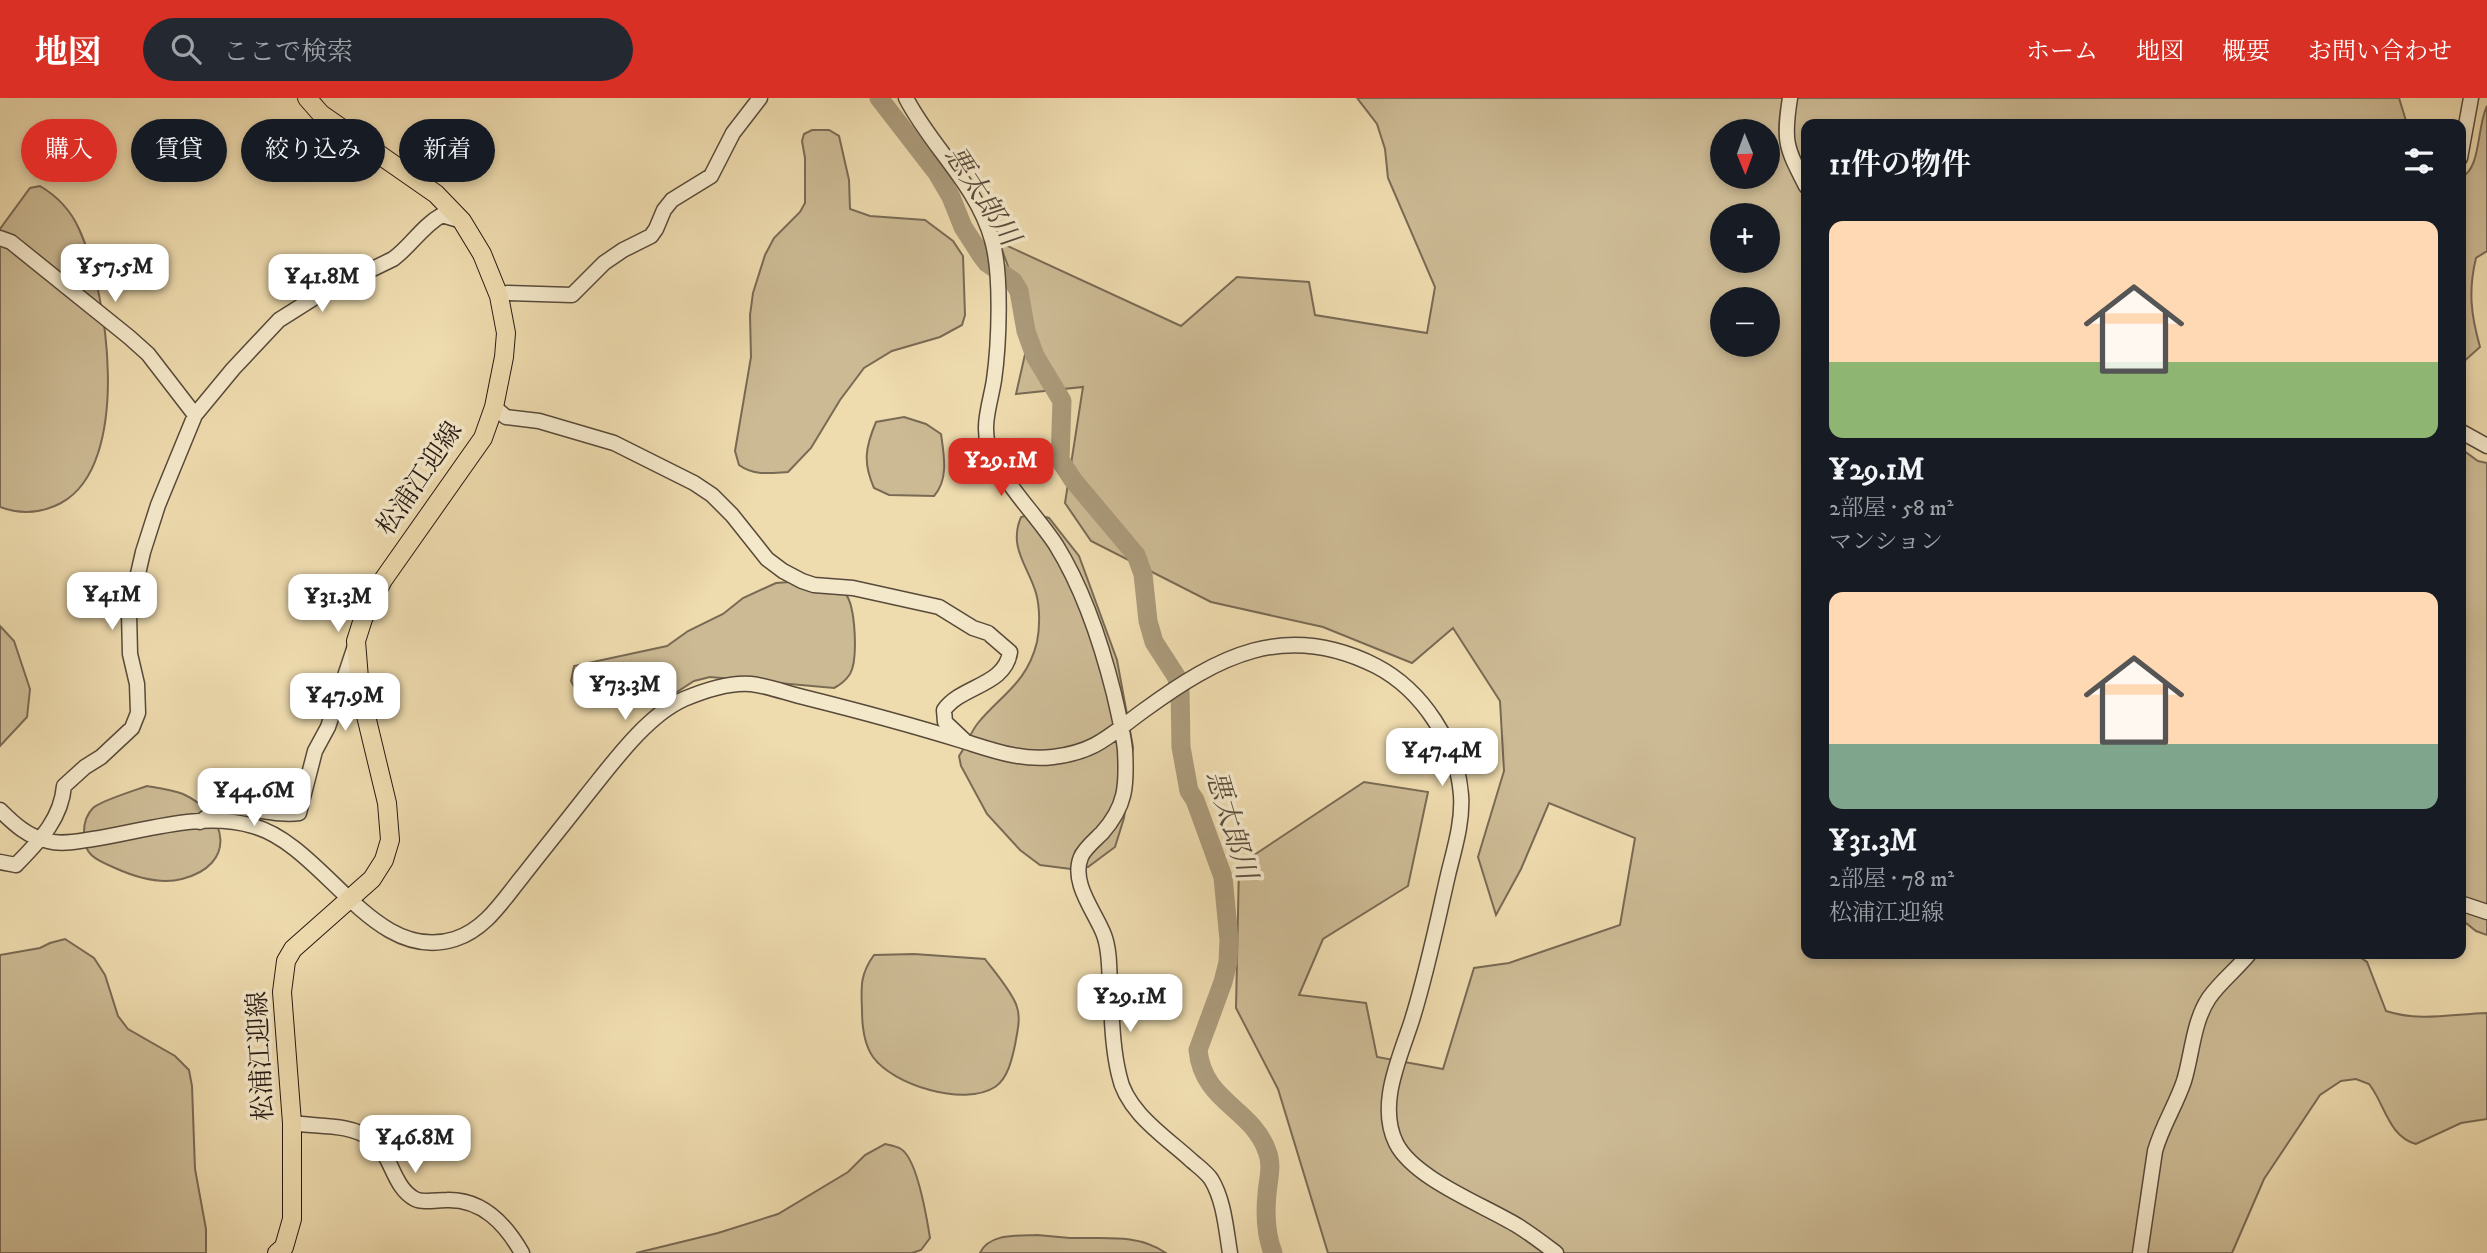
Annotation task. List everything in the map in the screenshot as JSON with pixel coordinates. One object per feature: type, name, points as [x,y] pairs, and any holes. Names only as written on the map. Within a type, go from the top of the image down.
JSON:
[{"type":"main road","name":"松浦江迎線","points":[[282,1251],[292,1219],[292,1123],[282,992],[286,961],[293,949],[372,879],[384,860],[390,840],[387,803],[360,691],[356,641],[363,619],[383,580],[483,438],[494,407],[506,332],[499,296],[482,254],[462,221],[436,194],[321,114],[307,98]]},
{"type":"street","points":[[499,296],[507,293],[572,295],[604,263],[651,236],[672,201],[711,176],[733,132],[760,98]]},
{"type":"street","points":[[905,98],[966,186],[983,214],[993,241],[998,322],[994,378],[987,417],[987,442],[1003,470],[1055,544],[1073,576],[1106,662],[1121,727],[1125,749],[1124,793],[1117,816],[1081,857],[1079,871],[1083,893],[1104,935],[1109,954],[1113,1048],[1119,1080],[1127,1097],[1140,1114],[1210,1177],[1220,1202],[1230,1253]]},
{"type":"street","points":[[1790,98],[1786,124],[1787,147],[1801,176]]},
{"type":"street","points":[[2466,125],[2471,98]]},
{"type":"street","points":[[0,862],[16,865],[42,839],[62,805],[64,786],[132,728],[138,713],[137,684],[130,654],[129,614],[158,505],[195,415],[279,320],[317,296],[393,259],[404,251],[429,222],[442,215],[462,221]]},
{"type":"street","points":[[0,238],[11,242],[129,337],[148,355],[195,415]]},
{"type":"street","points":[[494,407],[506,417],[539,421],[614,443],[694,483],[712,495],[732,515],[767,559],[802,581],[814,585],[853,588],[939,607],[973,628],[988,633],[1010,652],[1008,664],[997,675],[950,701],[944,710],[945,722],[965,742]]},
{"type":"street","points":[[2466,435],[2487,444]]},
{"type":"street","points":[[200,822],[219,809],[299,814],[315,751],[328,727],[356,641]]},
{"type":"street","points":[[0,810],[19,828],[49,842],[120,835],[169,824],[222,821],[253,826],[286,840],[350,899],[402,938],[452,940],[486,921],[632,739],[678,702],[715,688],[747,683],[868,713],[1003,754],[1053,757],[1085,750],[1107,740],[1171,690],[1205,669],[1237,654],[1274,645],[1303,644],[1326,647],[1372,664],[1398,679],[1420,702],[1448,746],[1457,772],[1462,800],[1458,831],[1422,988],[1391,1088],[1388,1113],[1397,1146],[1435,1180],[1522,1228],[1556,1253]]},
{"type":"street","points":[[2466,904],[2487,912]]},
{"type":"street","points":[[2140,1253],[2155,1151],[2160,1134],[2177,1102],[2203,1009],[2210,997],[2244,959]]},
{"type":"street","points":[[292,1123],[335,1127],[372,1139],[384,1154],[404,1192],[418,1201],[463,1200],[486,1211],[512,1236],[522,1253]]},
{"type":"shaded area","points":[[1357,98],[2399,98],[2405,119],[1801,119],[1801,959],[2362,959],[2367,962],[2386,1011],[2423,1017],[2487,1013],[2487,1119],[2461,1123],[2416,1144],[2407,1140],[2393,1127],[2369,1084],[2356,1079],[2341,1081],[2320,1095],[2264,1179],[2232,1253],[1328,1253],[1278,1089],[1236,1008],[1239,865],[1364,782],[1428,792],[1408,886],[1323,939],[1299,995],[1366,1003],[1377,1057],[1443,1069],[1474,968],[1509,963],[1620,925],[1635,838],[1549,803],[1521,869],[1496,915],[1478,857],[1504,771],[1500,701],[1453,628],[1412,663],[1323,627],[1211,602],[1091,541],[1065,503],[1083,387],[1016,394],[1031,328],[999,242],[1181,326],[1237,277],[1309,282],[1315,315],[1427,333],[1435,287],[1388,178],[1385,149],[1377,124]]},
{"type":"shaded area","points":[[2487,106],[2487,251],[2476,258],[2471,292],[2474,324],[2480,347],[2466,360],[2466,174],[2472,166]]},
{"type":"shaded area","points":[[812,130],[829,130],[839,136],[849,180],[850,209],[870,216],[925,220],[953,241],[963,256],[965,315],[962,325],[940,337],[892,351],[864,368],[840,400],[811,448],[788,472],[756,472],[739,465],[735,451],[751,357],[750,315],[753,293],[765,255],[774,238],[800,212],[805,203],[805,158],[802,141],[804,134]]},
{"type":"shaded area","points":[[40,186],[68,210],[90,257],[105,333],[108,375],[106,416],[98,452],[84,483],[61,503],[39,511],[24,512],[0,507],[0,229],[30,188]]},
{"type":"shaded area","points":[[904,417],[926,424],[941,434],[944,474],[934,496],[889,495],[874,488],[870,479],[867,455],[876,422]]},
{"type":"shaded area","points":[[2466,452],[2478,461],[2487,463],[2487,935],[2466,923]]},
{"type":"shaded area","points":[[1034,514],[1049,518],[1079,556],[1117,660],[1133,747],[1124,818],[1115,847],[1088,867],[1071,869],[1040,865],[1020,850],[987,814],[961,766],[959,756],[978,723],[1013,687],[1033,656],[1039,630],[1037,599],[1017,538],[1021,517]]},
{"type":"shaded area","points":[[804,581],[842,591],[852,609],[855,633],[853,667],[847,678],[834,688],[710,677],[694,681],[663,701],[620,707],[600,706],[581,699],[571,681],[574,666],[667,646],[688,631],[723,614],[743,598],[776,583]]},
{"type":"shaded area","points":[[0,626],[14,641],[30,689],[27,717],[0,746]]},
{"type":"shaded area","points":[[147,786],[183,794],[210,814],[217,826],[219,851],[212,863],[200,872],[173,881],[147,879],[102,862],[88,851],[84,829],[91,811],[103,802]]},
{"type":"shaded area","points":[[65,939],[94,958],[105,975],[118,1016],[128,1029],[175,1056],[189,1070],[195,1169],[206,1229],[206,1253],[0,1253],[0,955],[40,948]]},
{"type":"shaded area","points":[[914,954],[985,959],[1012,995],[1018,1012],[1017,1036],[1009,1068],[995,1087],[982,1093],[966,1095],[930,1090],[896,1076],[873,1057],[862,1022],[862,988],[866,968],[874,955]]},
{"type":"shaded area","points":[[885,1144],[899,1148],[912,1164],[924,1204],[930,1238],[921,1250],[912,1253],[636,1253],[718,1233],[778,1214],[848,1172],[865,1155]]},
{"type":"shaded area","points":[[1037,1235],[1132,1240],[1166,1253],[980,1253],[990,1242],[997,1239]]},
{"type":"waterway","name":"悪太郎川","points":[[879,98],[937,173],[951,197],[963,227],[981,255],[987,263],[1013,281],[1019,291],[1026,331],[1035,356],[1062,401],[1060,460],[1073,480],[1136,555],[1143,574],[1148,621],[1154,642],[1176,676],[1180,689],[1181,747],[1189,791],[1195,800],[1223,877],[1229,940],[1228,962],[1198,1050],[1209,1082],[1251,1124],[1269,1156],[1266,1217],[1273,1253]]}]
